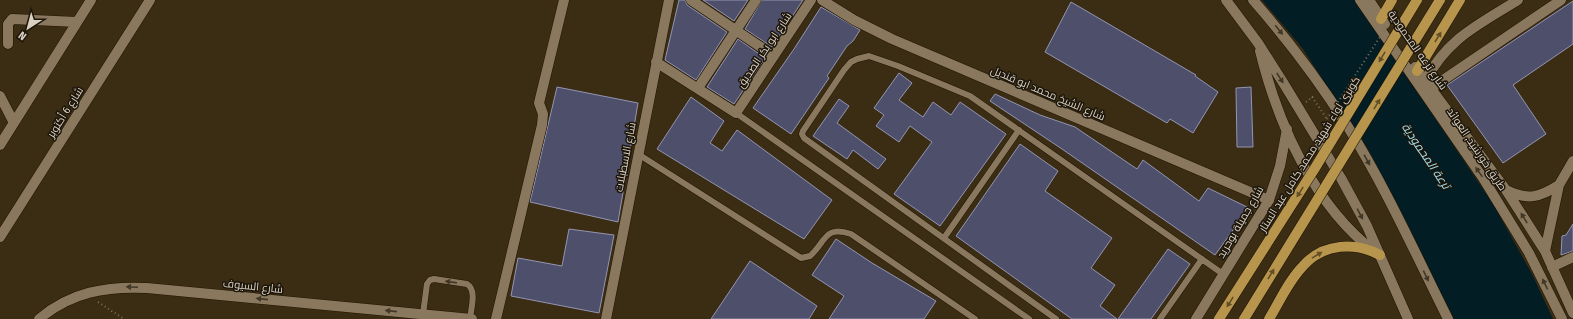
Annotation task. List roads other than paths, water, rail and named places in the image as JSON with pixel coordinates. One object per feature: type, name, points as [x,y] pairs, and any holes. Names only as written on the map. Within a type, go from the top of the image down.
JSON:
[{"type":"main road","points":[[1386,20],[1392,0]]},
{"type":"main road","name":"كوبرى لواء شهيد محمد كامل عبد الستار","points":[[1219,319],[1315,168],[1417,0]]},
{"type":"main road","points":[[1244,319],[1440,0]]},
{"type":"main road","points":[[1417,71],[1460,0]]},
{"type":"main road","points":[[1268,319],[1298,272],[1320,252],[1337,247],[1355,246],[1380,255]]},
{"type":"street","points":[[0,145],[4,133],[14,123],[91,0]]},
{"type":"street","name":"شارع 6 أكتوبر","points":[[0,237],[4,224],[150,0]]},
{"type":"street","points":[[496,319],[542,126],[542,114],[539,107],[540,98],[564,0]]},
{"type":"street","name":"شارع الاسطبلات","points":[[606,319],[668,0]]},
{"type":"street","points":[[691,0],[704,4],[736,30],[774,56]]},
{"type":"street","points":[[698,88],[756,0]]},
{"type":"street","name":"شارع ابو بكر الصديق","points":[[736,113],[811,0]]},
{"type":"street","name":"شارع الشيخ محمد ابو قنديل","points":[[822,0],[854,20],[892,39],[1269,200]]},
{"type":"street","points":[[1226,0],[1258,43],[1313,130],[1341,178],[1367,226],[1408,319]]},
{"type":"street","points":[[1253,0],[1310,70],[1348,127],[1381,186],[1448,319]]},
{"type":"street","name":"طريق خورشيد, العوائد","points":[[1360,0],[1483,178],[1529,252],[1562,319]]},
{"type":"street","name":"شارع ترعه المحمودية","points":[[1369,0],[1386,20],[1417,71],[1506,190],[1545,251],[1552,267],[1569,293],[1573,313]]},
{"type":"street","points":[[1428,85],[1433,66],[1455,41],[1518,0]]},
{"type":"street","points":[[1428,85],[1562,0]]},
{"type":"street","points":[[8,44],[8,24],[12,19],[77,22]]},
{"type":"street","points":[[1258,43],[1270,86],[1286,129],[1301,159],[1331,208],[1353,234],[1380,255]]},
{"type":"street","points":[[656,62],[736,113]]},
{"type":"street","points":[[0,96],[14,123]]},
{"type":"street","name":"شارع جميلة بوحريد","points":[[1196,319],[1269,200],[1280,166],[1286,129]]},
{"type":"street","points":[[1545,251],[1559,185],[1573,161]]},
{"type":"street","points":[[1506,190],[1519,196],[1533,197],[1542,195],[1559,185]]},
{"type":"street","points":[[1552,267],[1573,257]]},
{"type":"street","name":"شارع السيوف","points":[[39,319],[46,313],[69,300],[94,291],[120,287],[147,288],[471,319]]},
{"type":"lane","points":[[1056,319],[802,136],[803,131],[851,62],[863,56],[868,56],[898,66],[970,96],[1223,274]]},
{"type":"lane","points":[[736,113],[1029,319]]},
{"type":"lane","points":[[944,238],[1019,130]]},
{"type":"lane","points":[[638,154],[801,258],[810,256],[825,236],[831,233],[838,230],[851,234],[975,319]]},
{"type":"lane","points":[[1160,319],[1202,259]]},
{"type":"lane","points":[[423,314],[427,284],[430,280],[434,279],[467,284],[470,286],[472,293],[471,319]]},
{"type":"water","name":"ترعة المحمودية","points":[[1262,0],[1355,0],[1493,204],[1532,274],[1553,319],[1454,319],[1369,151],[1303,49]]}]
